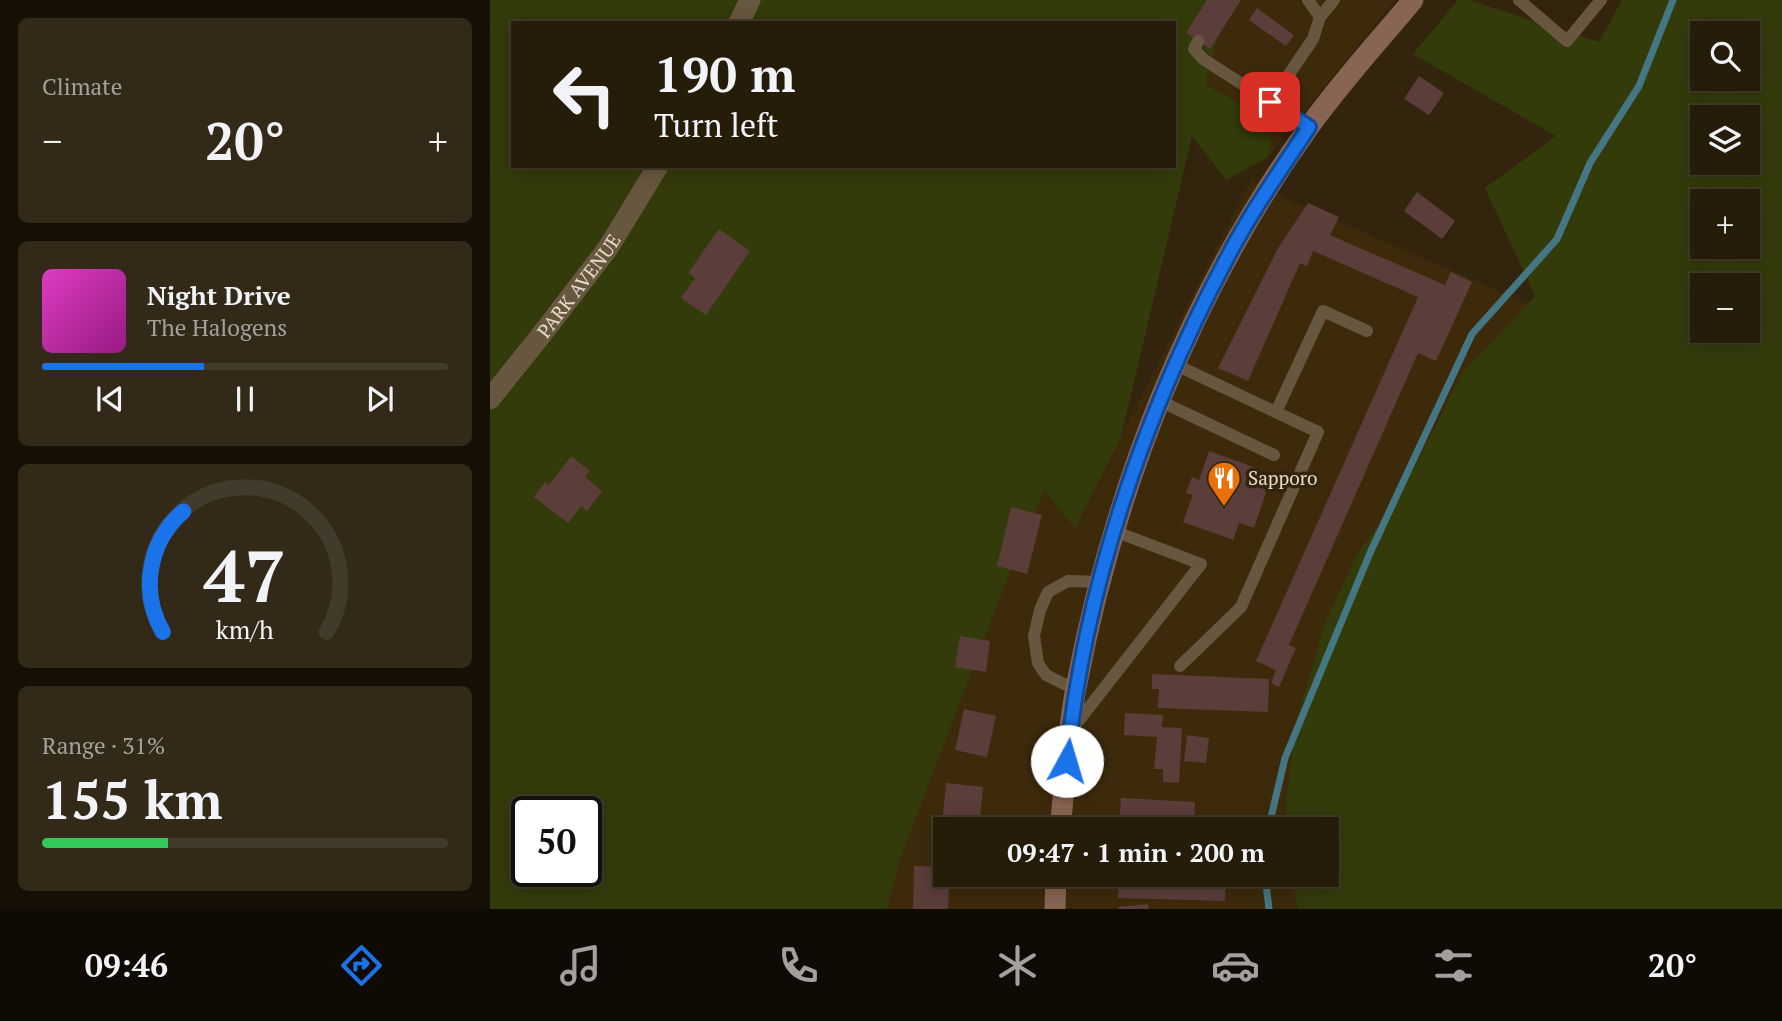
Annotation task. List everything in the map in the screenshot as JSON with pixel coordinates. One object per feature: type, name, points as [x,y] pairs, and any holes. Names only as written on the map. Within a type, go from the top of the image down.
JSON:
[{"type":"main road","points":[[1060,817],[1076,690],[1100,582],[1130,477],[1174,364],[1225,261],[1262,198],[1309,127],[1413,0]]},
{"type":"main road","points":[[1055,909],[1056,887]]},
{"type":"street","points":[[740,21],[750,0]]},
{"type":"street","name":"PARK AVENUE","points":[[490,399],[608,248],[656,168]]},
{"type":"lane","points":[[1308,0],[1320,17]]},
{"type":"lane","points":[[1270,102],[1313,39],[1320,17],[1334,0]]},
{"type":"lane","points":[[1519,0],[1567,41],[1601,0]]},
{"type":"lane","points":[[1198,41],[1194,49],[1203,59],[1309,127]]},
{"type":"lane","points":[[1276,412],[1323,312],[1367,331]]},
{"type":"lane","points":[[1174,364],[1318,432],[1241,607],[1180,666]]},
{"type":"lane","points":[[1160,401],[1274,455]]},
{"type":"lane","points":[[1069,733],[1201,564],[1114,531]]},
{"type":"lane","points":[[1076,690],[1046,675],[1038,663],[1034,636],[1040,610],[1048,592],[1068,581],[1100,582]]},
{"type":"shaded area","points":[[1182,0],[1395,0],[1268,157],[1273,123],[1176,67]]},
{"type":"shaded area","points":[[1252,178],[1291,201],[1550,313],[1315,817],[933,817],[933,887],[1315,887],[1317,909],[851,909],[1001,420],[1121,436]]},
{"type":"green space","points":[[490,0],[1228,0],[1205,84],[1273,123],[1268,157],[1226,180],[1192,136],[1121,437],[1075,528],[1044,490],[900,859],[887,909],[490,909]]},
{"type":"green space","points":[[1458,0],[1468,0],[1599,42],[1622,0],[1782,0],[1782,909],[1298,909],[1294,887],[1339,887],[1339,817],[1286,817],[1296,722],[1326,621],[1357,554],[1399,498],[1463,372],[1535,296],[1485,188],[1556,136],[1413,54]]},
{"type":"building","points":[[1207,0],[1241,0],[1210,49],[1186,33]]},
{"type":"building","points":[[1257,8],[1294,35],[1286,46],[1249,20]]},
{"type":"building","points":[[1419,76],[1444,93],[1429,115],[1404,99]]},
{"type":"building","points":[[1417,192],[1455,221],[1442,239],[1404,211]]},
{"type":"building","points":[[1308,203],[1339,217],[1330,235],[1445,285],[1451,272],[1472,282],[1436,361],[1418,353],[1289,645],[1296,648],[1279,687],[1271,683],[1276,670],[1256,661],[1418,297],[1313,251],[1307,266],[1300,263],[1248,381],[1218,368],[1278,248]]},
{"type":"building","points":[[719,229],[750,251],[706,315],[681,298],[695,278],[688,273]]},
{"type":"building","name":"Sapporo","points":[[1209,451],[1259,469],[1253,485],[1267,490],[1254,528],[1239,523],[1233,540],[1183,522],[1193,495],[1186,493],[1192,477],[1199,480]]},
{"type":"building","points":[[571,456],[590,471],[585,477],[602,491],[587,511],[581,506],[568,523],[534,497],[545,482],[549,485]]},
{"type":"building","points":[[1011,507],[1042,515],[1027,574],[997,566]]},
{"type":"building","points":[[960,636],[990,641],[986,672],[955,667]]},
{"type":"building","points":[[1152,674],[1269,679],[1268,712],[1158,708],[1159,689],[1152,689]]},
{"type":"building","points":[[964,709],[996,716],[987,757],[955,750]]},
{"type":"building","points":[[1125,713],[1163,715],[1162,727],[1182,728],[1179,783],[1163,782],[1163,769],[1154,769],[1157,737],[1124,735]]},
{"type":"building","points":[[1187,735],[1209,738],[1206,763],[1184,761]]},
{"type":"building","points":[[946,783],[983,787],[980,817],[943,817]]},
{"type":"building","points":[[1121,798],[1195,802],[1194,817],[1120,817]]},
{"type":"building","points":[[914,866],[933,867],[933,887],[949,887],[948,909],[913,909]]},
{"type":"building","points":[[1118,887],[1226,887],[1225,901],[1118,898]]},
{"type":"building","points":[[1148,904],[1149,909],[1118,909],[1118,907]]},
{"type":"waterway","points":[[1271,817],[1285,758],[1370,553],[1472,334],[1557,239],[1590,163],[1639,86],[1673,0]]},
{"type":"waterway","points":[[1266,887],[1269,909]]},
{"type":"place","name":"Sapporo","points":[[1224,508]]},
{"type":"route","points":[[1067,761],[1069,733],[1086,642],[1130,477],[1174,364],[1225,261],[1262,198],[1309,127],[1270,102]]}]
